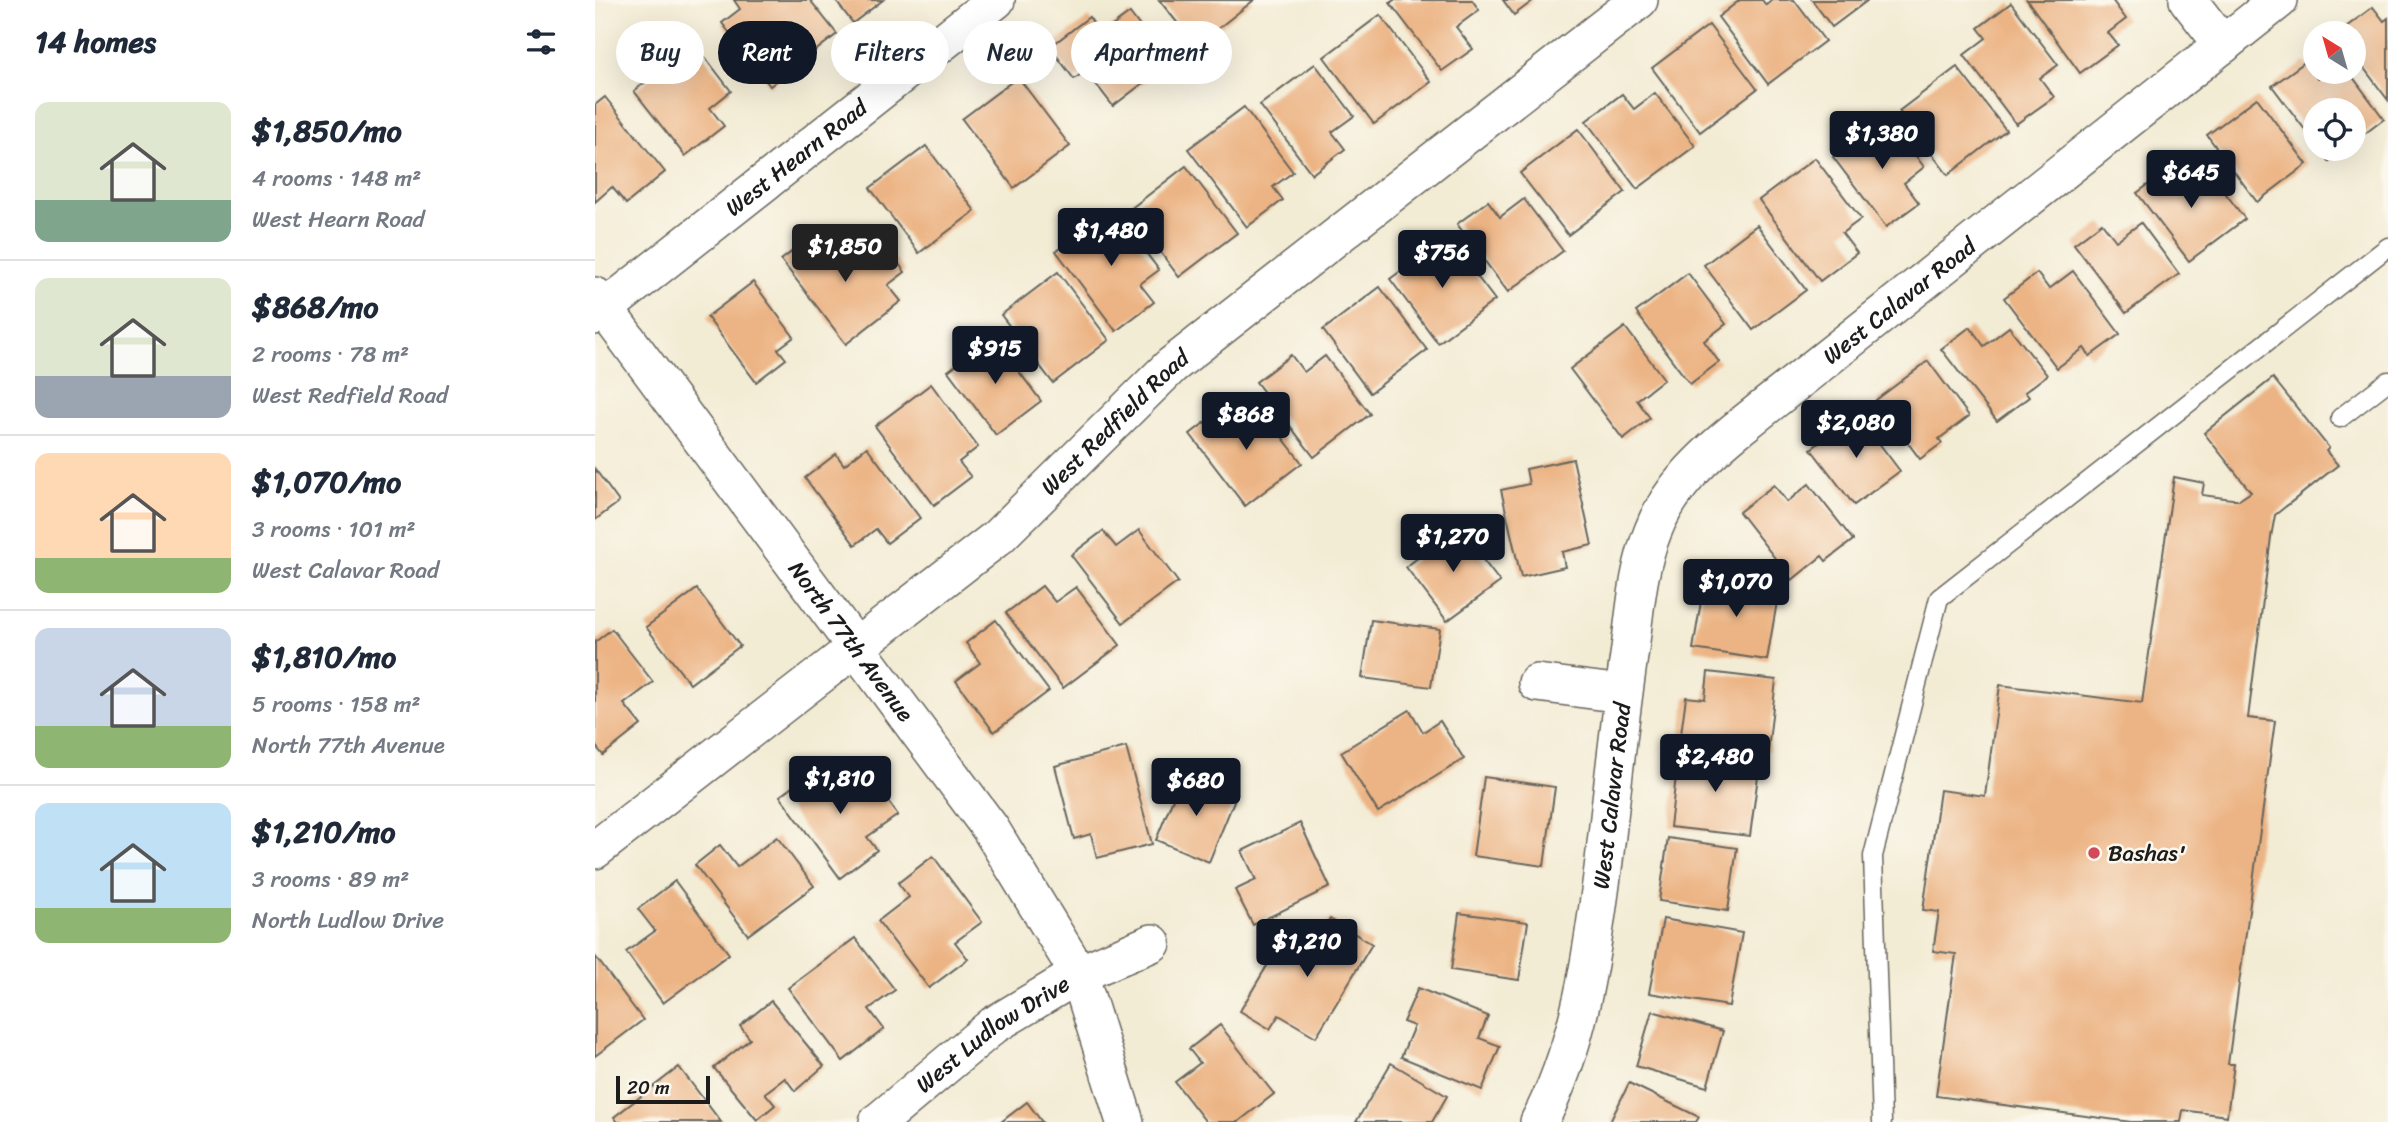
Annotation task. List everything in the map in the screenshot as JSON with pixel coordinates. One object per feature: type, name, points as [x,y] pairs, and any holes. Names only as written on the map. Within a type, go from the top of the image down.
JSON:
[{"type":"street","name":"West Hearn Road","points":[[598,307],[996,0]]},
{"type":"street","name":"West Redfield Road","points":[[595,850],[998,537],[1171,366],[1639,0]]},
{"type":"street","points":[[2188,0],[2223,45]]},
{"type":"street","name":"West Calavar Road","points":[[1539,1122],[1563,1063],[1582,999],[1596,926],[1623,694],[1643,564],[1653,530],[1671,498],[1701,458],[2279,0]]},
{"type":"street","name":"North 77th Avenue","points":[[598,307],[990,828],[1079,974],[1125,1122]]},
{"type":"street","points":[[1537,682],[1623,694]]},
{"type":"street","name":"West Ludlow Drive","points":[[878,1122],[994,1025],[1079,974],[1152,943]]},
{"type":"lane","points":[[1882,1122],[1873,856],[1939,598],[2388,247]]},
{"type":"lane","points":[[2340,418],[2381,393],[2388,381]]},
{"type":"building","points":[[734,0],[810,0],[831,26],[831,39],[817,50],[817,21],[725,21],[740,9]]},
{"type":"building","points":[[835,0],[883,0],[856,21],[851,21]]},
{"type":"building","points":[[1159,0],[1254,0],[1228,21],[1176,21]]},
{"type":"building","points":[[1394,0],[1472,0],[1479,10],[1456,27],[1473,49],[1442,71],[1390,3]]},
{"type":"building","points":[[1503,0],[1534,0],[1514,15]]},
{"type":"building","points":[[1740,0],[1762,0],[1766,5],[1772,0],[1794,0],[1825,41],[1768,84],[1718,17]]},
{"type":"building","points":[[1812,0],[1868,0],[1832,27]]},
{"type":"building","points":[[2027,0],[2112,0],[2126,19],[2108,33],[2118,45],[2080,73]]},
{"type":"building","points":[[2011,3],[2058,65],[2040,78],[2054,97],[2016,124],[1964,55],[1986,38],[1978,28]]},
{"type":"building","points":[[2373,7],[2384,21],[2388,18],[2388,100],[2366,71],[2366,21],[2354,21]]},
{"type":"building","points":[[1130,13],[1136,21],[1119,21]]},
{"type":"building","points":[[1380,15],[1431,82],[1374,124],[1324,57]]},
{"type":"building","points":[[1709,25],[1757,89],[1700,132],[1652,68]]},
{"type":"building","points":[[1071,31],[1071,75],[1057,56],[1057,42]]},
{"type":"building","points":[[704,56],[718,74],[718,84],[726,84],[731,91],[710,108],[724,126],[685,156],[634,91],[643,84],[704,84]]},
{"type":"building","points":[[2303,63],[2303,84],[2358,84],[2384,119],[2366,133],[2366,98],[2303,98],[2303,127],[2272,86]]},
{"type":"building","points":[[1315,64],[1354,116],[1332,132],[1345,149],[1312,174],[1260,105]]},
{"type":"building","points":[[1957,67],[2006,130],[1948,175],[1899,111]]},
{"type":"building","points":[[1009,84],[1023,84],[1070,146],[1014,188],[962,119]]},
{"type":"building","points":[[1096,84],[1142,84],[1113,106]]},
{"type":"building","points":[[1655,93],[1695,146],[1637,189],[1586,121],[1622,94],[1634,109]]},
{"type":"building","points":[[605,97],[665,172],[626,204],[612,187],[595,202],[595,105]]},
{"type":"building","points":[[2257,98],[2307,164],[2257,202],[2207,135]]},
{"type":"building","points":[[1244,107],[1293,172],[1273,187],[1283,200],[1247,227],[1188,149]]},
{"type":"building","points":[[1887,117],[1924,167],[1904,183],[1919,203],[1886,227],[1833,157]]},
{"type":"building","points":[[1578,129],[1625,192],[1568,235],[1520,173]]},
{"type":"building","points":[[926,146],[975,211],[919,253],[870,188]]},
{"type":"building","points":[[1815,158],[1861,219],[1842,233],[1857,253],[1820,281],[1759,200]]},
{"type":"building","points":[[2204,165],[2245,219],[2189,261],[2137,193],[2171,168],[2181,182]]},
{"type":"building","points":[[1186,166],[1237,233],[1179,277],[1129,210]]},
{"type":"building","points":[[1524,199],[1563,251],[1508,292],[1457,224],[1488,201],[1500,217]]},
{"type":"building","points":[[1113,209],[1159,270],[1140,284],[1154,302],[1116,331],[1056,251]]},
{"type":"building","points":[[2102,223],[2116,241],[2141,223],[2179,274],[2126,313],[2074,244]]},
{"type":"building","points":[[1757,225],[1806,290],[1753,330],[1704,265]]},
{"type":"building","points":[[847,234],[874,268],[891,254],[905,272],[888,285],[901,301],[846,344],[781,260],[810,238],[822,254]]},
{"type":"building","points":[[1447,237],[1495,300],[1438,343],[1390,279]]},
{"type":"building","points":[[2073,271],[2120,334],[2090,356],[2084,348],[2057,368],[2004,298],[2037,273],[2049,289]]},
{"type":"building","points":[[1058,272],[1109,340],[1053,383],[1001,315]]},
{"type":"building","points":[[1688,273],[1726,324],[1704,341],[1719,362],[1690,384],[1636,312]]},
{"type":"building","points":[[753,282],[794,337],[778,349],[786,359],[756,382],[707,317]]},
{"type":"building","points":[[1380,287],[1427,350],[1370,393],[1323,330]]},
{"type":"building","points":[[1625,327],[1664,379],[1637,400],[1650,418],[1623,439],[1570,369]]},
{"type":"building","points":[[1970,327],[1984,346],[2009,327],[2047,375],[2025,392],[2029,397],[1997,421],[1941,349]]},
{"type":"building","points":[[993,337],[1041,401],[996,435],[948,371]]},
{"type":"building","points":[[1291,355],[1304,372],[1325,356],[1370,414],[1314,457],[1256,382]]},
{"type":"building","points":[[1928,361],[1969,416],[1939,439],[1942,443],[1920,459],[1876,400]]},
{"type":"building","name":"Bashas'","points":[[2273,378],[2329,448],[2326,451],[2338,465],[2275,515],[2271,537],[2248,718],[2275,721],[2228,1064],[2234,1064],[2227,1116],[2183,1110],[2181,1122],[2131,1122],[1936,1096],[1956,954],[1933,951],[1939,912],[1923,910],[1940,790],[1985,796],[2000,685],[2142,703],[2174,477],[2204,483],[2202,495],[2239,500],[2251,492],[2204,433]]},
{"type":"building","points":[[931,384],[978,447],[959,462],[971,477],[934,505],[875,426]]},
{"type":"building","points":[[1257,404],[1302,463],[1245,506],[1190,434],[1224,408],[1234,422]]},
{"type":"building","points":[[1857,414],[1900,471],[1854,505],[1811,449]]},
{"type":"building","points":[[867,447],[920,518],[887,543],[876,529],[855,545],[805,478],[836,454],[844,465]]},
{"type":"building","points":[[1573,459],[1592,545],[1562,552],[1565,567],[1521,577],[1501,490],[1529,484],[1526,469]]},
{"type":"building","points":[[595,469],[619,502],[595,520]]},
{"type":"building","points":[[1809,484],[1853,540],[1826,561],[1822,556],[1792,580],[1739,512],[1774,485],[1787,502]]},
{"type":"building","points":[[1458,527],[1500,582],[1447,621],[1406,567]]},
{"type":"building","points":[[1139,530],[1178,582],[1123,623],[1071,555],[1103,531],[1116,547]]},
{"type":"building","points":[[1705,578],[1779,590],[1767,660],[1693,649]]},
{"type":"building","points":[[1042,586],[1055,602],[1076,587],[1120,645],[1063,688],[1006,613]]},
{"type":"building","points":[[697,589],[740,646],[690,684],[646,627]]},
{"type":"building","points":[[996,620],[1049,691],[994,732],[956,681],[980,663],[966,643]]},
{"type":"building","points":[[1371,620],[1440,629],[1431,687],[1362,678]]},
{"type":"building","points":[[612,629],[653,682],[624,704],[641,725],[603,755],[595,745],[595,642]]},
{"type":"building","points":[[1708,672],[1776,680],[1768,751],[1680,741],[1686,697],[1705,699]]},
{"type":"building","points":[[1410,710],[1423,732],[1440,721],[1464,759],[1378,812],[1341,752]]},
{"type":"building","points":[[1126,747],[1152,844],[1097,858],[1091,834],[1074,839],[1055,766]]},
{"type":"building","points":[[1679,751],[1760,761],[1750,836],[1670,827]]},
{"type":"building","points":[[862,765],[898,815],[867,837],[877,850],[840,878],[780,796],[818,768],[832,787]]},
{"type":"building","points":[[1183,774],[1236,796],[1209,862],[1156,840]]},
{"type":"building","points":[[1484,777],[1555,787],[1544,866],[1473,856]]},
{"type":"building","points":[[1300,823],[1330,887],[1253,925],[1235,890],[1256,880],[1242,851]]},
{"type":"building","points":[[777,837],[814,886],[748,935],[695,865],[720,845],[737,867]]},
{"type":"building","points":[[1668,838],[1737,848],[1728,911],[1659,901]]},
{"type":"building","points":[[933,856],[982,922],[955,942],[968,959],[929,988],[878,921],[909,897],[898,883]]},
{"type":"building","points":[[675,881],[729,954],[663,1003],[626,952],[655,931],[638,909]]},
{"type":"building","points":[[1459,913],[1528,922],[1519,980],[1451,970]]},
{"type":"building","points":[[1330,919],[1372,944],[1316,1037],[1279,1015],[1270,1029],[1240,1011],[1286,934],[1311,949]]},
{"type":"building","points":[[1663,919],[1742,933],[1729,1006],[1649,993]]},
{"type":"building","points":[[855,938],[895,990],[869,1009],[884,1029],[843,1061],[788,988]]},
{"type":"building","points":[[595,956],[643,1020],[595,1056]]},
{"type":"building","points":[[1418,988],[1488,1016],[1479,1038],[1500,1046],[1482,1090],[1401,1057],[1414,1026],[1403,1022]]},
{"type":"building","points":[[771,1001],[824,1066],[795,1091],[785,1078],[765,1093],[775,1105],[757,1120],[714,1068],[750,1039],[740,1026]]},
{"type":"building","points":[[1652,1011],[1723,1031],[1707,1087],[1636,1066]]},
{"type":"building","points":[[1220,1025],[1274,1094],[1238,1122],[1206,1122],[1175,1082],[1200,1063],[1189,1049]]},
{"type":"building","points":[[1391,1063],[1447,1096],[1432,1122],[1356,1122]]},
{"type":"building","points":[[679,1067],[721,1122],[618,1122],[614,1117]]},
{"type":"building","points":[[1629,1083],[1699,1117],[1696,1122],[1610,1122]]},
{"type":"building","points":[[1027,1102],[1042,1122],[1001,1122]]},
{"type":"place","name":"Bashas'","points":[[2094,853]]}]
